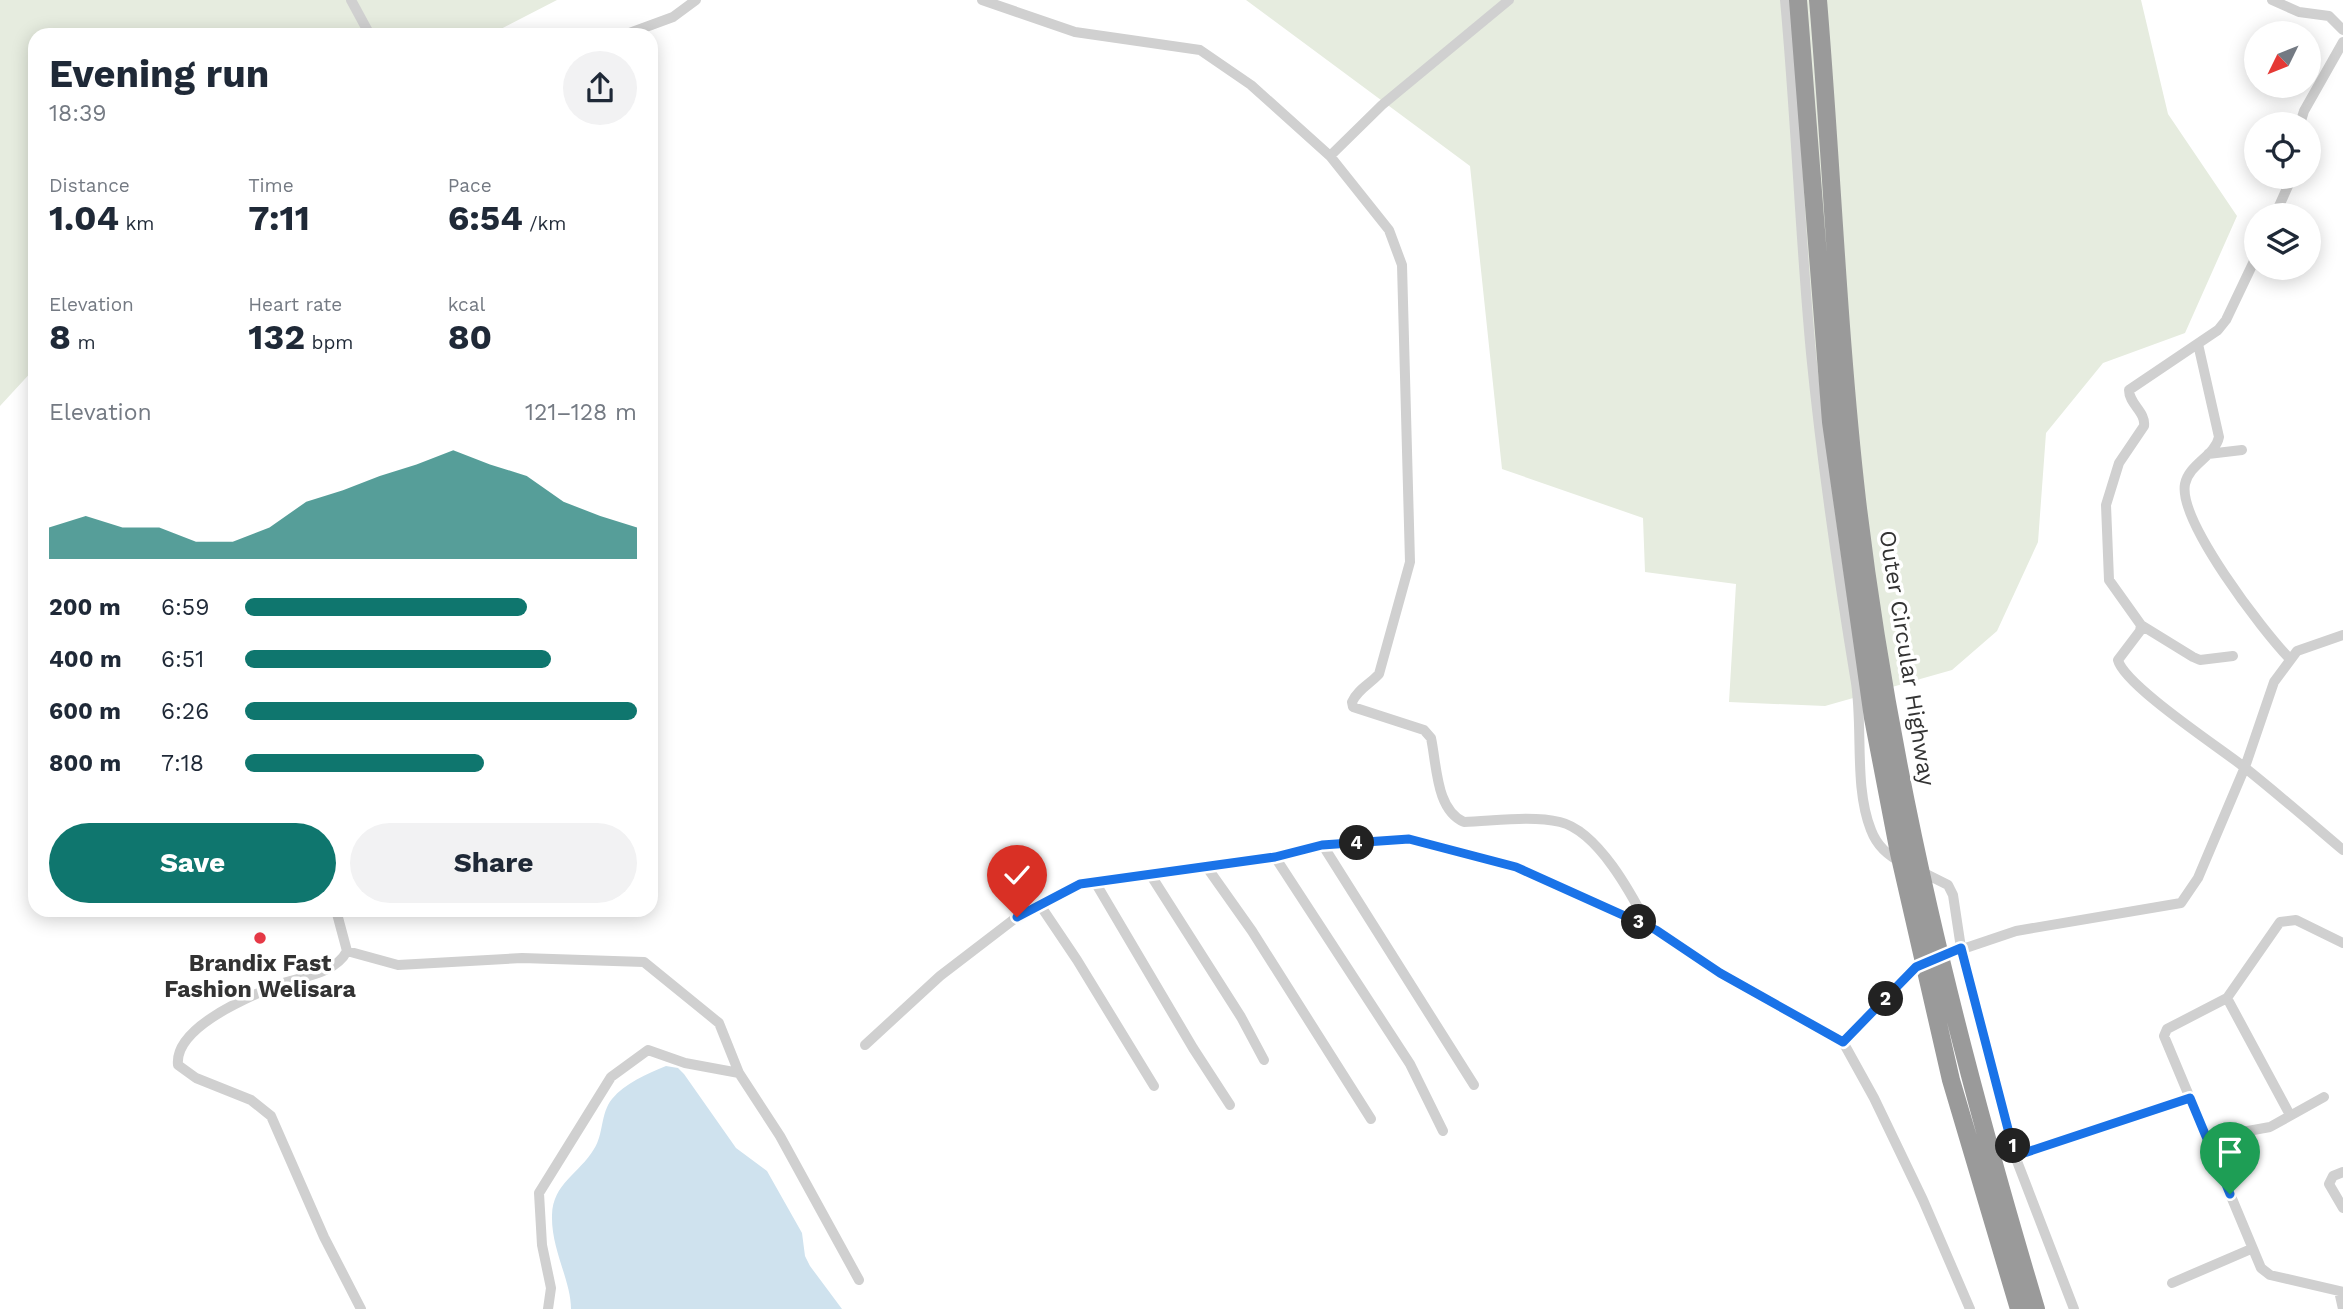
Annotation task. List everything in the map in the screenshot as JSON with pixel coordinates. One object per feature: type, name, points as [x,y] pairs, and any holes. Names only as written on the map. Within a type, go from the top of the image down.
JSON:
[{"type":"highway","name":"Outer Circular Highway","points":[[1798,0],[1831,422],[1873,718],[1899,853],[1951,1080],[2019,1309]]},
{"type":"highway","name":"Outer Circular Highway","points":[[1818,0],[1845,390],[1857,504],[1895,752],[1943,979],[2036,1309]]},
{"type":"street","points":[[351,0],[366,28]]},
{"type":"street","points":[[644,28],[673,18],[695,0]]},
{"type":"street","points":[[982,0],[1075,32],[1200,50],[1251,85],[1330,156],[1389,230],[1402,265],[1410,562],[1379,674],[1369,685],[1356,692],[1353,707],[1424,730],[1431,738],[1445,806],[1452,817],[1464,822],[1548,820],[1564,822],[1579,832],[1623,879],[1648,926]]},
{"type":"street","points":[[1330,156],[1382,105],[1509,0]]},
{"type":"street","points":[[1785,0],[1811,352],[1835,549],[1857,691],[1865,806],[1871,831],[1889,856],[1948,885],[1953,895],[1961,948],[2015,1156],[2074,1309]]},
{"type":"street","points":[[2272,0],[2299,12],[2329,16],[2343,30]]},
{"type":"street","points":[[2304,112],[2343,42]]},
{"type":"street","points":[[2233,656],[2200,660],[2141,625],[2113,586],[2107,570],[2106,505],[2119,463],[2144,426],[2145,420],[2129,395],[2129,390],[2198,344],[2226,320],[2245,280]]},
{"type":"street","points":[[2198,344],[2203,372],[2219,426],[2218,444],[2192,470],[2185,484],[2186,502],[2213,554],[2242,600],[2264,631],[2289,658]]},
{"type":"street","points":[[2208,454],[2242,450]]},
{"type":"street","points":[[2141,625],[2140,631],[2118,660],[2119,665],[2151,697],[2245,767],[2343,850]]},
{"type":"street","points":[[1843,1042],[1916,967],[1961,948],[2016,931],[2181,903],[2198,878],[2245,767],[2274,682],[2289,658],[2297,651],[2343,635]]},
{"type":"street","points":[[865,1045],[940,976],[1017,917],[1080,884],[1275,857],[1322,845],[1409,839],[1516,867],[1648,926],[1720,973],[1843,1042],[1885,1121],[1970,1309]]},
{"type":"street","points":[[1322,845],[1474,1085]]},
{"type":"street","points":[[1275,857],[1410,1064],[1443,1131]]},
{"type":"street","points":[[1206,866],[1252,931],[1371,1119]]},
{"type":"street","points":[[1150,874],[1264,1060]]},
{"type":"street","points":[[1095,882],[1193,1048],[1230,1105]]},
{"type":"street","points":[[1040,905],[1154,1086]]},
{"type":"street","points":[[338,917],[347,951]]},
{"type":"street","points":[[2343,943],[2296,919],[2280,922],[2227,998],[2167,1029],[2164,1036],[2209,1138],[2251,1249],[2261,1268],[2270,1275],[2341,1291],[2343,1309]]},
{"type":"street","points":[[347,951],[398,965],[522,958],[644,962],[719,1023],[739,1073],[780,1136],[859,1280]]},
{"type":"street","points":[[347,951],[333,967],[272,987],[215,1016],[182,1041],[177,1053],[178,1065],[196,1078],[251,1100],[271,1116],[324,1237],[361,1309]]},
{"type":"street","points":[[2227,998],[2290,1115]]},
{"type":"street","points":[[548,1309],[551,1288],[541,1245],[539,1193],[611,1077],[648,1050],[685,1063],[739,1073]]},
{"type":"street","points":[[2209,1138],[2270,1127],[2324,1097]]},
{"type":"street","points":[[2015,1156],[2190,1098]]},
{"type":"street","points":[[2343,1172],[2333,1176],[2329,1184],[2343,1208]]},
{"type":"street","points":[[2172,1283],[2251,1249]]},
{"type":"shaded area","points":[[0,0],[557,0],[503,28],[28,28],[28,376],[0,406]]},
{"type":"shaded area","points":[[1246,0],[2141,0],[2168,114],[2237,216],[2185,333],[2103,363],[2046,433],[2038,542],[1997,631],[1952,670],[1825,706],[1729,702],[1736,584],[1645,572],[1643,518],[1502,469],[1470,166]]},
{"type":"water","points":[[666,1066],[678,1068],[684,1074],[736,1148],[767,1171],[802,1233],[805,1256],[810,1266],[842,1309],[571,1309],[555,1240],[553,1204],[562,1187],[594,1149],[612,1099],[630,1084]]},
{"type":"place","name":"Brandix Fast Fashion Welisara","points":[[260,938]]},
{"type":"route","points":[[1017,917],[1080,884],[1275,857],[1322,845],[1409,839],[1516,867],[1656,930],[1720,973],[1843,1042],[1916,967],[1961,948],[2015,1156],[2190,1098],[2209,1138],[2230,1194]]}]
